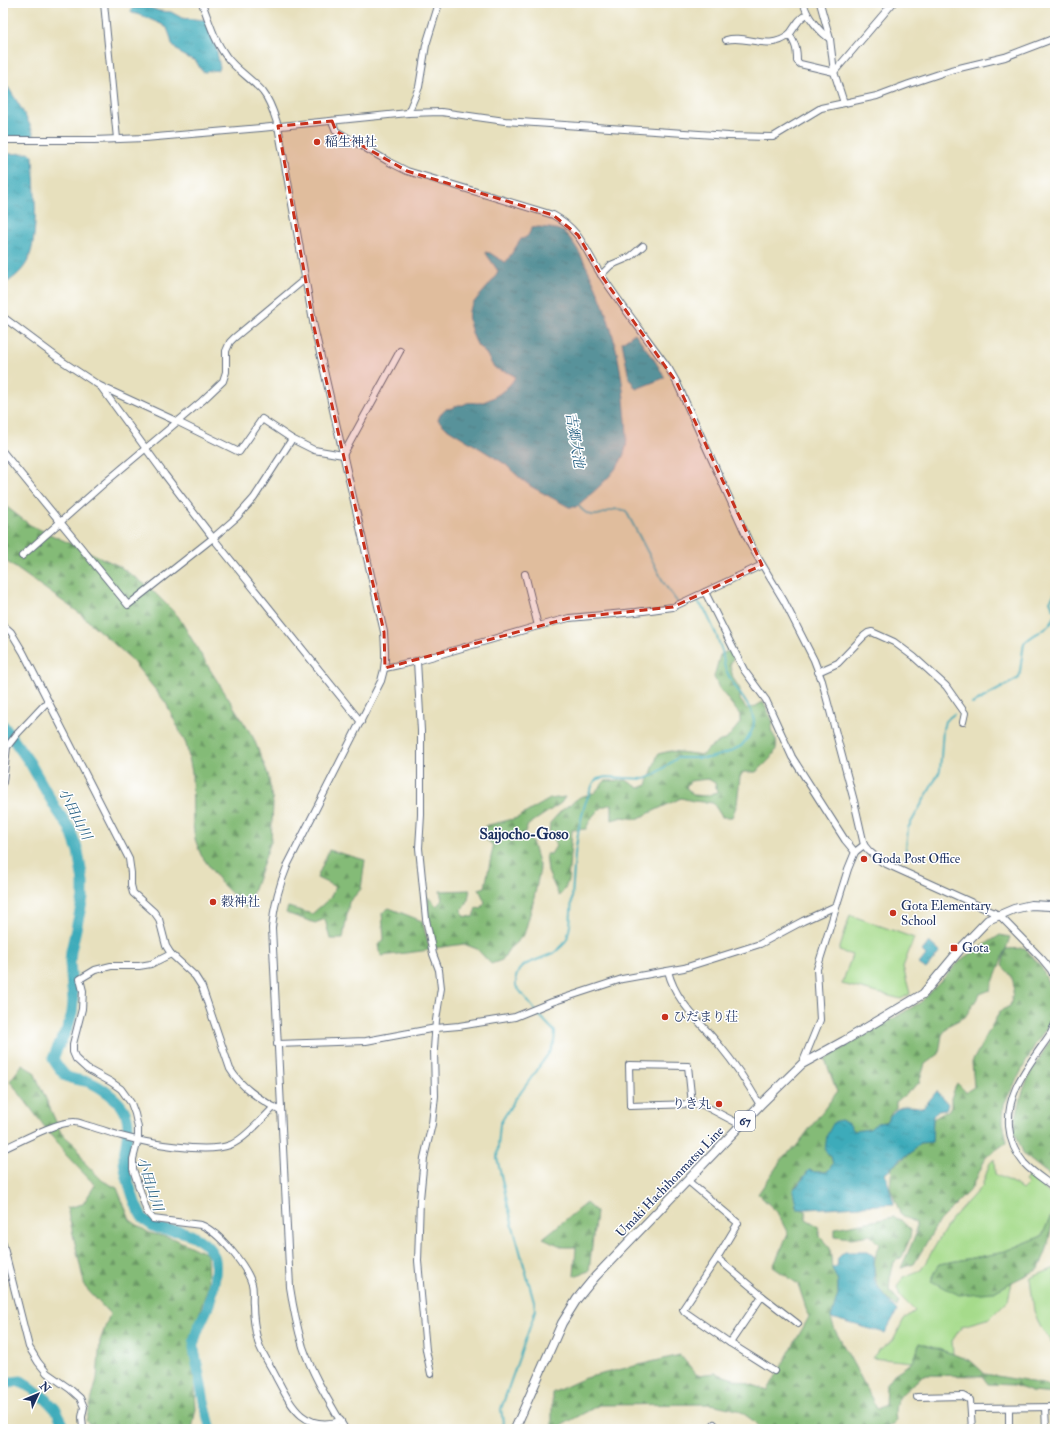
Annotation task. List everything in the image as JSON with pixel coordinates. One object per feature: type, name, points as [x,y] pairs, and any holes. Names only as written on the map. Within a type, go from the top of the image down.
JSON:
[{"type":"main road","name":"Umaki Hachihonmatsu Line","points":[[515,1429],[560,1329],[577,1299],[595,1276],[760,1105],[802,1064],[923,994],[963,946],[988,920],[1014,909],[1030,905],[1050,906],[1055,908]]},
{"type":"street","points":[[104,3],[117,139]]},
{"type":"street","points":[[202,3],[216,40],[226,57],[263,92],[272,105],[278,126],[314,327],[384,632],[386,656],[385,668],[381,681],[288,864],[279,885],[273,912],[272,928],[290,1287],[295,1317],[303,1347],[315,1376],[345,1429]]},
{"type":"street","points":[[408,113],[419,87],[426,45],[439,3]]},
{"type":"street","points":[[804,3],[807,14],[825,36],[830,39]]},
{"type":"street","points":[[820,3],[830,39],[834,72],[844,103]]},
{"type":"street","points":[[834,72],[893,3]]},
{"type":"street","points":[[726,40],[731,38],[757,42],[770,42],[780,40],[789,34],[799,20],[807,14]]},
{"type":"street","points":[[789,34],[795,43],[797,50],[797,61],[800,64],[834,72]]},
{"type":"street","points":[[3,140],[145,138],[408,113],[441,112],[525,122],[729,136],[773,137],[821,108],[877,96],[951,70],[1005,57],[1055,38]]},
{"type":"street","points":[[332,121],[336,131],[407,171],[553,215],[562,220],[578,235],[601,275],[669,368],[739,521],[796,624],[814,660],[822,681],[864,845],[882,862],[999,915],[1042,959],[1051,970],[1055,979]]},
{"type":"street","points":[[601,275],[611,265],[630,257],[643,246]]},
{"type":"street","points":[[22,556],[60,521],[178,422],[223,381],[226,372],[226,351],[230,342],[305,279]]},
{"type":"street","points":[[3,317],[62,361],[100,386],[239,452],[262,419],[292,439],[314,450],[343,455]]},
{"type":"street","points":[[343,455],[400,351]]},
{"type":"street","points":[[100,386],[212,538],[361,722]]},
{"type":"street","points":[[3,452],[128,605],[237,517],[254,498],[292,439]]},
{"type":"street","points":[[385,668],[417,661],[569,618],[673,607],[762,565]]},
{"type":"street","points":[[525,574],[538,626]]},
{"type":"street","points":[[705,592],[744,670],[766,700],[792,757],[845,840],[855,852]]},
{"type":"street","points":[[4,627],[11,632],[23,652],[129,859],[133,893],[145,902],[159,919],[166,946],[171,954],[195,976],[202,987],[230,1069],[234,1076],[246,1088],[280,1111]]},
{"type":"street","points":[[818,672],[838,662],[864,636],[872,632],[894,642],[930,670],[946,686],[965,713],[963,722]]},
{"type":"street","points":[[417,661],[421,731],[421,815],[419,848],[426,919],[432,947],[440,970],[441,988],[434,1049],[435,1096],[432,1124],[423,1165],[420,1198],[418,1261],[426,1350],[431,1374]]},
{"type":"street","points":[[3,782],[7,747],[48,701]]},
{"type":"street","points":[[802,1064],[820,1020],[817,968],[848,869],[855,852],[864,845]]},
{"type":"street","points":[[277,1044],[366,1041],[436,1028],[508,1018],[622,979],[684,968],[760,944],[802,921],[836,906]]},
{"type":"street","points":[[171,954],[151,964],[112,966],[95,970],[80,979],[83,991],[82,1009],[73,1052],[76,1059],[87,1070],[111,1082],[121,1089],[131,1103],[138,1128],[138,1140],[133,1159],[133,1169],[147,1212],[153,1219],[201,1225],[208,1228],[225,1243],[248,1275],[252,1286],[253,1307],[258,1342],[293,1411],[304,1422],[315,1427],[323,1428],[341,1422]]},
{"type":"street","points":[[668,971],[671,981],[690,1012],[720,1045],[760,1105]]},
{"type":"street","points":[[1055,1024],[1051,1034],[1016,1088],[1008,1117],[1011,1140],[1019,1156],[1032,1170],[1055,1188]]},
{"type":"street","points":[[692,1104],[688,1066],[629,1065],[630,1106],[703,1105],[741,1125]]},
{"type":"street","points":[[3,1149],[51,1128],[62,1124],[75,1122],[138,1140],[184,1147],[210,1148],[230,1146],[239,1141],[274,1107]]},
{"type":"street","points":[[688,1181],[738,1223],[683,1309],[685,1312],[730,1343],[774,1371]]},
{"type":"street","points":[[3,1244],[6,1270],[30,1347],[38,1362],[47,1372],[80,1398],[84,1407],[82,1429]]},
{"type":"street","points":[[717,1258],[798,1324]]},
{"type":"street","points":[[730,1343],[762,1296]]},
{"type":"street","points":[[917,1397],[963,1396],[970,1400],[972,1408],[972,1429]]},
{"type":"street","points":[[972,1408],[1009,1409],[1055,1407]]},
{"type":"street","points":[[1045,1408],[1046,1429]]},
{"type":"street","points":[[1009,1409],[1009,1429]]},
{"type":"street","points":[[714,1424],[719,1429]]},
{"type":"highlighted area","points":[[332,121],[336,131],[407,171],[553,215],[578,235],[601,275],[677,383],[762,565],[673,607],[569,618],[385,668],[384,632],[314,327],[278,126]]},
{"type":"green space","points":[[3,500],[8,508],[30,525],[119,566],[150,588],[178,616],[253,737],[268,774],[273,804],[271,841],[247,909],[221,883],[201,855],[195,839],[193,824],[192,772],[186,744],[166,703],[129,657],[78,612],[3,559]]},
{"type":"green space","points":[[728,651],[734,656],[730,665],[733,678],[740,689],[740,700],[747,709],[763,702],[773,722],[771,731],[776,739],[777,745],[774,754],[756,772],[743,772],[740,777],[737,804],[732,817],[722,817],[713,803],[681,798],[637,819],[622,817],[612,820],[612,804],[602,807],[595,813],[586,829],[572,830],[568,880],[565,889],[559,896],[548,872],[546,854],[551,854],[556,846],[554,840],[549,834],[550,823],[562,810],[580,797],[594,793],[605,781],[626,780],[639,788],[647,785],[658,754],[671,751],[703,755],[708,749],[720,741],[726,740],[740,723],[740,715],[719,688],[714,677],[720,655]],"holes":[[[708,779],[715,783],[717,792],[706,796],[693,795],[686,787],[690,781]]]},
{"type":"green space","points":[[565,797],[561,803],[528,825],[524,834],[532,842],[540,869],[533,903],[524,935],[509,949],[502,960],[491,964],[477,949],[464,944],[435,948],[428,917],[428,897],[437,906],[442,900],[440,891],[470,890],[467,903],[462,909],[463,916],[473,917],[476,908],[481,909],[485,902],[479,889],[485,887],[493,847],[491,843],[485,839],[485,826],[517,818],[550,799]]},
{"type":"green space","points":[[329,850],[365,860],[361,889],[349,902],[343,939],[330,939],[325,919],[315,923],[286,913],[288,907],[312,914],[330,898],[336,887],[317,878]]},
{"type":"green space","points":[[389,908],[422,921],[430,950],[381,956],[379,945],[384,939],[382,913]]},
{"type":"green space","points":[[850,915],[914,938],[903,967],[910,994],[901,999],[842,984],[852,955],[839,951]]},
{"type":"green space","points":[[1000,935],[1010,937],[990,990],[980,994],[965,1017],[949,1025],[942,1035],[939,1054],[925,1064],[919,1083],[896,1102],[896,1108],[892,1111],[886,1122],[877,1123],[870,1129],[854,1131],[850,1125],[841,1120],[834,1122],[831,1156],[833,1164],[827,1172],[815,1172],[809,1170],[793,1190],[797,1208],[806,1211],[806,1219],[818,1226],[820,1237],[830,1248],[832,1268],[838,1282],[838,1295],[831,1318],[835,1330],[877,1409],[885,1405],[886,1385],[894,1374],[913,1362],[919,1343],[971,1361],[985,1374],[1055,1386],[1055,1394],[1031,1392],[1013,1385],[988,1384],[982,1376],[923,1375],[898,1399],[895,1412],[896,1420],[894,1425],[879,1429],[761,1429],[751,1419],[738,1410],[711,1404],[599,1405],[555,1429],[552,1429],[552,1393],[585,1378],[680,1355],[697,1375],[715,1373],[768,1390],[809,1317],[798,1284],[773,1267],[788,1234],[777,1212],[758,1194],[784,1156],[795,1148],[837,1092],[825,1059],[921,1002],[961,960]]},
{"type":"green space","points":[[1025,948],[1041,967],[1049,984],[1053,1005],[1049,1024],[1036,1043],[1004,1104],[1003,1122],[1007,1142],[986,1157],[972,1188],[939,1221],[914,1264],[901,1268],[916,1234],[916,1223],[900,1213],[890,1187],[892,1167],[912,1152],[919,1143],[932,1142],[933,1119],[951,1109],[951,1098],[957,1083],[966,1092],[974,1087],[972,1062],[1000,1011],[1010,1006],[1013,994],[1013,980],[1011,975],[1002,966],[1006,949]]},
{"type":"green space","points":[[1055,1033],[1055,1179],[1024,1155],[1014,1130],[1024,1088],[1031,1072]]},
{"type":"green space","points":[[22,1065],[34,1072],[61,1133],[76,1146],[85,1163],[103,1181],[117,1188],[130,1220],[149,1233],[175,1239],[207,1254],[208,1287],[192,1336],[196,1409],[192,1429],[95,1429],[86,1421],[97,1379],[100,1341],[110,1314],[85,1287],[67,1208],[83,1204],[95,1185],[66,1155],[10,1081]]},
{"type":"green space","points":[[994,1159],[995,1174],[1013,1183],[1022,1190],[1028,1184],[1025,1181],[1030,1175],[1055,1199],[1055,1207],[1042,1236],[1000,1253],[939,1264],[994,1292],[1012,1282],[1008,1300],[990,1318],[962,1326],[952,1341],[953,1354],[919,1343],[913,1362],[872,1358],[879,1350],[893,1341],[904,1319],[915,1311],[900,1296],[897,1287],[903,1277],[921,1270],[950,1221],[982,1186],[990,1163]]},
{"type":"green space","points":[[586,1203],[596,1212],[589,1271],[574,1276],[576,1247],[563,1247],[543,1238]]},
{"type":"green space","points":[[894,1217],[901,1220],[911,1230],[910,1238],[902,1257],[894,1262],[890,1278],[889,1290],[899,1301],[897,1307],[883,1294],[876,1279],[874,1263],[879,1244],[870,1235],[851,1238],[835,1236],[835,1228]]},
{"type":"green space","points":[[1050,1218],[1053,1220],[1047,1249],[1039,1269],[994,1292],[959,1295],[931,1281],[939,1264],[1000,1253],[1042,1236]]},
{"type":"green space","points":[[1055,1268],[1055,1348],[1040,1326],[1034,1311],[1030,1278]]},
{"type":"water","points":[[148,7],[159,11],[171,12],[182,18],[206,20],[216,47],[220,68],[218,70],[204,72],[201,70],[196,61],[182,55],[172,44],[167,28],[140,15],[132,13],[131,11],[132,8]]},
{"type":"water","points":[[3,80],[31,126],[34,138],[3,141]]},
{"type":"water","points":[[30,153],[33,156],[35,197],[35,230],[33,245],[24,267],[3,285],[3,154]]},
{"type":"water","name":"吉郷大池","points":[[539,227],[556,229],[565,233],[573,242],[582,257],[597,289],[609,322],[621,373],[627,433],[627,442],[623,456],[619,464],[606,480],[576,507],[569,507],[532,487],[505,464],[445,427],[438,420],[440,415],[446,409],[453,408],[458,405],[484,402],[505,390],[513,381],[515,377],[495,368],[487,355],[478,346],[470,327],[468,316],[473,303],[492,281],[498,271],[485,252],[490,253],[506,262],[521,239],[528,235],[531,228]]},
{"type":"water","points":[[635,333],[664,376],[664,378],[636,389],[629,378],[622,342]]},
{"type":"water","points":[[929,942],[940,952],[926,969],[919,964],[926,955],[922,951]]},
{"type":"water","points":[[937,1091],[948,1104],[946,1109],[938,1110],[933,1116],[932,1142],[919,1143],[912,1152],[902,1158],[885,1173],[894,1204],[797,1209],[793,1190],[801,1182],[809,1170],[815,1172],[827,1172],[833,1164],[831,1156],[825,1151],[827,1135],[834,1122],[841,1120],[850,1125],[854,1131],[870,1129],[877,1123],[886,1122],[893,1112],[902,1107],[911,1106],[923,1108]]},
{"type":"water","points":[[844,1252],[868,1252],[874,1256],[874,1279],[879,1289],[897,1311],[885,1333],[831,1318],[838,1295],[838,1282],[832,1268],[837,1266],[838,1258]]},
{"type":"waterway","points":[[577,504],[590,515],[602,514],[619,509],[626,511],[665,585],[678,603]]},
{"type":"waterway","points":[[1055,593],[1050,601],[1055,612]]},
{"type":"waterway","points":[[504,1429],[501,1409],[535,1310],[534,1301],[512,1223],[497,1158],[500,1124],[515,1099],[551,1050],[554,1043],[555,1032],[539,1015],[516,986],[516,977],[519,970],[524,965],[554,953],[567,939],[570,926],[575,854],[579,827],[585,804],[593,784],[597,779],[606,777],[645,779],[654,775],[677,758],[709,758],[727,753],[741,746],[748,738],[753,728],[754,721],[751,710],[731,680],[725,668],[722,651],[705,610],[697,601],[690,602]]},
{"type":"waterway","points":[[972,704],[1019,678],[1024,643],[1048,626],[1055,615]]},
{"type":"waterway","points":[[905,858],[908,828],[940,771],[943,729],[945,721],[954,714]]},
{"type":"waterway","name":"小田山川","points":[[3,725],[30,763],[55,807],[70,829],[78,851],[83,882],[83,898],[71,951],[70,962],[73,1001],[72,1013],[68,1027],[53,1059],[66,1076],[89,1082],[109,1094],[122,1106],[127,1116],[128,1123],[124,1160],[128,1181],[140,1214],[143,1218],[156,1228],[183,1232],[194,1236],[208,1247],[214,1256],[215,1273],[212,1293],[194,1340],[195,1355],[211,1429]]},
{"type":"waterway","points":[[3,1383],[21,1381],[29,1386],[46,1399],[57,1411],[65,1429]]},
{"type":"place","name":"稲生神社","points":[[317,142]]},
{"type":"place","name":"Goda Post Office","points":[[864,859]]},
{"type":"place","name":"穀神社","points":[[213,902]]},
{"type":"place","name":"Gota Elementary School","points":[[893,913]]},
{"type":"place","name":"Gota","points":[[954,948]]},
{"type":"place","name":"ひだまり荘","points":[[665,1017]]},
{"type":"place","name":"りき丸","points":[[719,1104]]},
{"type":"district","name":"Saijocho-Goso","points":[[524,834]]}]
